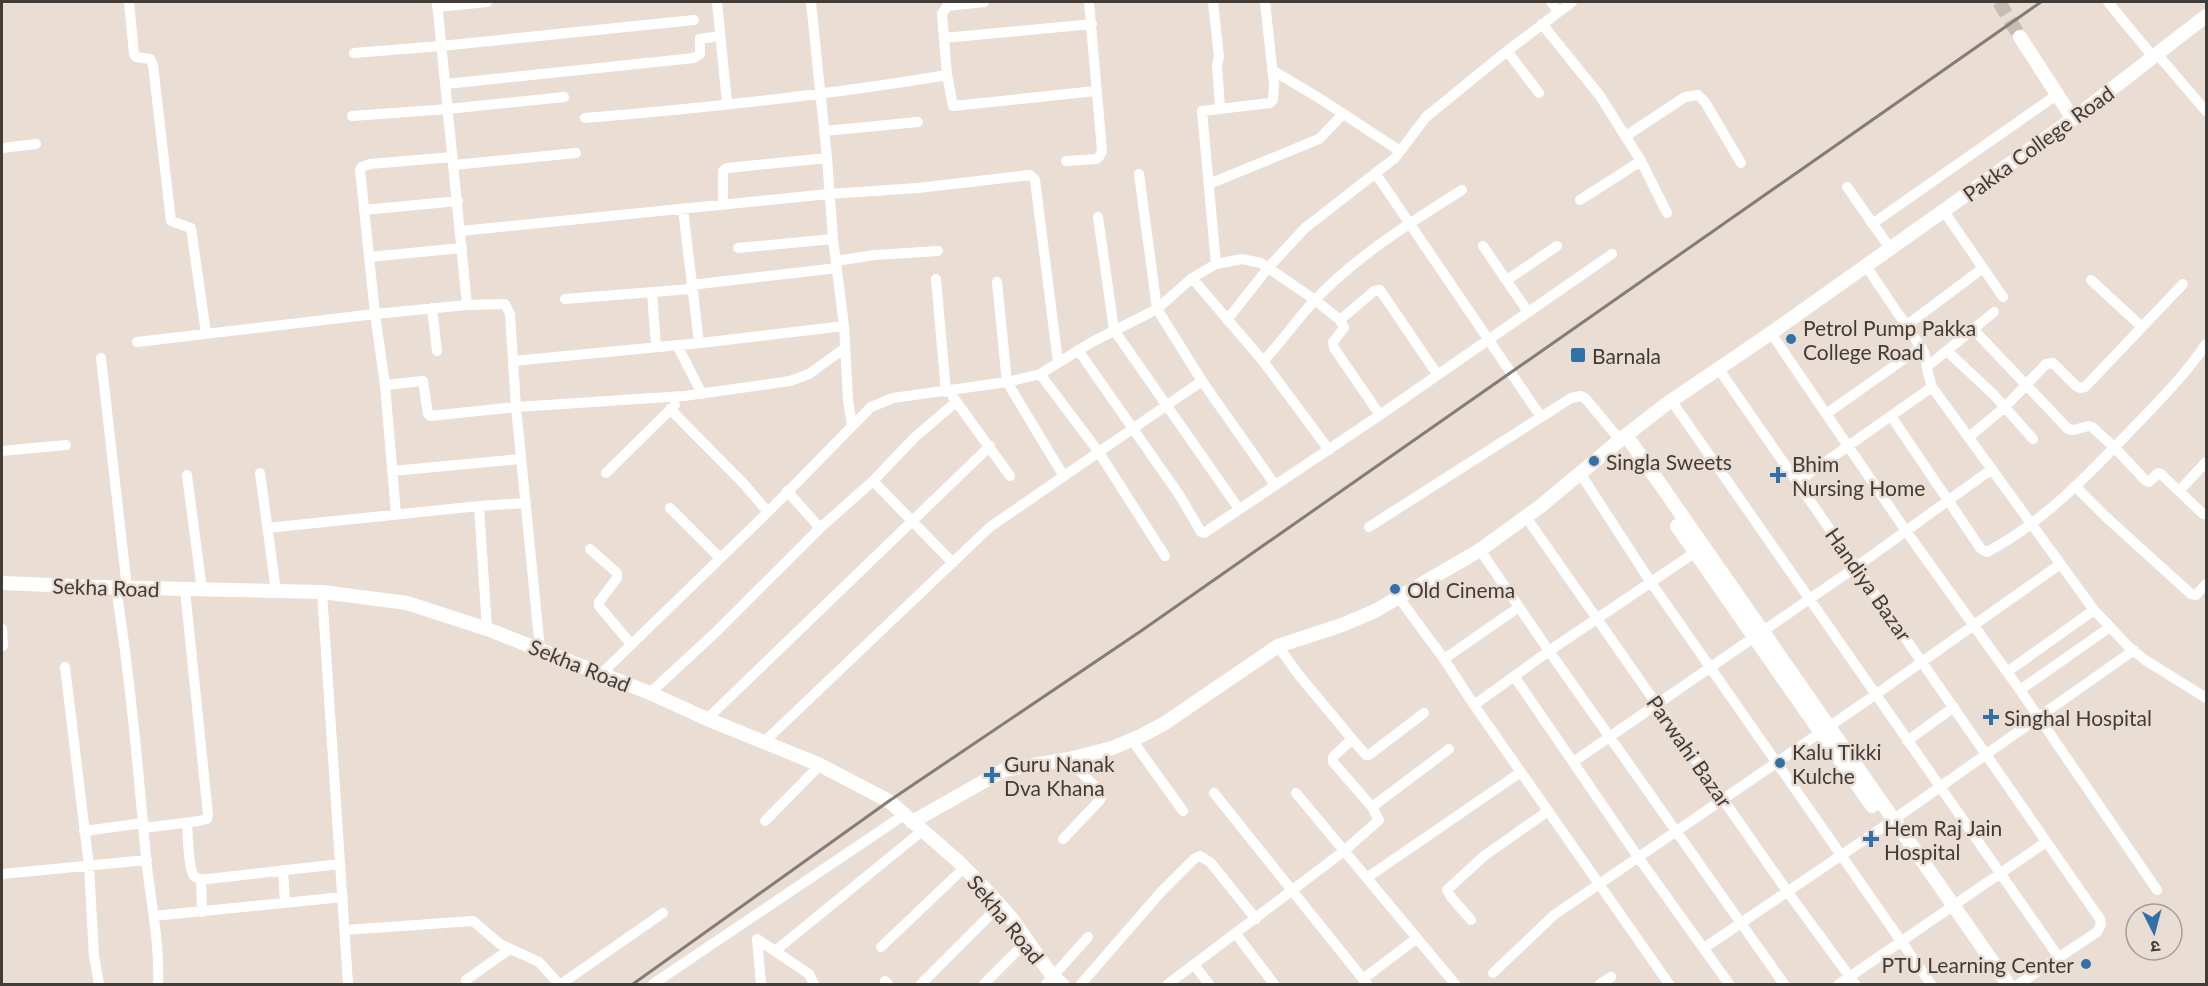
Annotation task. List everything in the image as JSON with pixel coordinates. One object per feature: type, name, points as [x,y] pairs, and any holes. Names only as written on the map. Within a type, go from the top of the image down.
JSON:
[{"type":"street","points":[[129,2],[134,54],[136,57],[150,59],[153,65],[170,220],[191,228],[206,333]]},
{"type":"street","points":[[467,305],[437,4],[487,2]]},
{"type":"street","points":[[718,2],[727,104]]},
{"type":"street","points":[[811,2],[852,426]]},
{"type":"street","points":[[984,2],[947,6],[942,17],[947,75],[953,106],[1096,91]]},
{"type":"street","points":[[1066,161],[1096,159],[1101,155],[1089,2]]},
{"type":"street","points":[[1213,2],[1219,57],[1217,65],[1220,108]]},
{"type":"street","points":[[1216,264],[1202,111],[1271,102],[1274,95],[1266,2]]},
{"type":"street","points":[[1551,2],[1558,11]]},
{"type":"street","points":[[1227,320],[1269,268],[1318,216],[1376,174],[1400,151],[1426,117],[1572,2]]},
{"type":"street","points":[[2108,2],[2206,111]]},
{"type":"street","name":"Pakka College Road","points":[[1866,266],[2073,119],[2156,57],[2206,16]]},
{"type":"street","points":[[354,53],[694,20]]},
{"type":"street","points":[[944,38],[1092,24]]},
{"type":"street","points":[[1542,24],[1600,96],[1641,161],[1667,213]]},
{"type":"street","points":[[446,84],[694,58],[700,54],[700,39],[720,36]]},
{"type":"street","points":[[2020,37],[2073,119]]},
{"type":"street","points":[[1508,51],[1539,93]]},
{"type":"street","points":[[1272,70],[1400,151]]},
{"type":"street","points":[[585,118],[865,88],[947,75]]},
{"type":"street","points":[[1872,224],[2058,94]]},
{"type":"street","points":[[1626,136],[1685,97],[1698,95],[1705,102],[1741,163]]},
{"type":"street","points":[[352,116],[564,97]]},
{"type":"street","points":[[1209,184],[1318,139],[1343,114]]},
{"type":"street","points":[[824,131],[918,122]]},
{"type":"street","points":[[2,148],[36,144]]},
{"type":"street","points":[[396,514],[385,385],[360,172],[363,166],[576,153]]},
{"type":"street","points":[[723,205],[722,177],[723,171],[727,168],[827,158]]},
{"type":"street","points":[[1580,200],[1641,161]]},
{"type":"street","points":[[1139,174],[1157,309],[1202,381],[1275,485]]},
{"type":"street","points":[[1376,174],[1541,417]]},
{"type":"street","points":[[461,231],[830,194],[918,188],[1032,175],[1035,180],[1058,362]]},
{"type":"street","points":[[1846,187],[1890,248]]},
{"type":"street","points":[[1263,361],[1315,300],[1356,263],[1410,223],[1462,190]]},
{"type":"street","points":[[364,210],[458,201]]},
{"type":"street","points":[[683,209],[699,344]]},
{"type":"street","points":[[1943,210],[2003,297]]},
{"type":"street","points":[[1098,217],[1113,330],[1239,509]]},
{"type":"street","points":[[738,248],[833,239]]},
{"type":"street","points":[[1483,246],[1528,312]]},
{"type":"street","points":[[1507,280],[1557,246]]},
{"type":"street","points":[[369,257],[462,248]]},
{"type":"street","points":[[565,299],[691,287],[837,265],[874,255],[938,251]]},
{"type":"street","points":[[1078,350],[1180,496],[1202,533],[1206,533],[1612,254]]},
{"type":"street","points":[[601,674],[768,512],[871,407],[886,400],[1007,382],[1040,374],[1113,330],[1157,309],[1192,278],[1216,264],[1247,259],[1256,261],[1315,300],[1340,320],[1344,328],[1333,342],[1334,348],[1380,415]]},
{"type":"street","points":[[653,984],[741,926],[912,822],[1004,770],[1069,759],[1132,740],[1165,723],[1278,646],[1359,618],[1399,598],[1480,550],[1526,517],[1671,400],[1866,266],[1921,347],[1927,359],[1932,387],[2059,565],[2094,610],[2145,660],[2206,699]]},
{"type":"street","points":[[1907,325],[1983,268]]},
{"type":"street","points":[[1192,278],[1263,361],[1329,450]]},
{"type":"street","points":[[936,279],[947,392],[990,446],[1010,476]]},
{"type":"street","points":[[2091,280],[2142,327]]},
{"type":"street","points":[[998,282],[1007,382],[1063,475]]},
{"type":"street","points":[[1969,437],[2005,407],[2026,383],[2050,362],[2054,363],[2076,386],[2085,387],[2183,284]]},
{"type":"street","points":[[1340,320],[1379,289],[1437,374]]},
{"type":"street","points":[[652,292],[656,347]]},
{"type":"street","points":[[137,342],[432,308],[503,303],[507,305],[510,314],[516,407],[540,649]]},
{"type":"street","points":[[432,308],[437,351]]},
{"type":"street","points":[[1928,366],[1994,312]]},
{"type":"street","points":[[513,361],[699,344],[844,326]]},
{"type":"street","points":[[1973,329],[2068,429],[2074,430],[2088,426],[2114,447],[2147,482],[2159,473],[2203,514]]},
{"type":"street","points":[[1771,333],[1906,531],[2039,717],[2157,890]]},
{"type":"street","points":[[1891,416],[1984,552],[1990,551],[2030,525],[2075,486],[2187,372],[2206,344]]},
{"type":"street","points":[[677,345],[702,394]]},
{"type":"street","points":[[1826,414],[1921,347]]},
{"type":"street","points":[[385,385],[423,381],[430,416],[516,407],[684,396],[790,381],[809,374],[845,348]]},
{"type":"street","points":[[1947,351],[2005,407],[2033,439]]},
{"type":"street","points":[[101,358],[128,666],[154,916],[158,984]]},
{"type":"street","name":"Handiya Bazar","points":[[1718,368],[2100,918],[2101,924],[2097,932],[2060,959]]},
{"type":"street","points":[[1040,374],[1098,452],[1166,556]]},
{"type":"street","points":[[765,742],[990,527],[1202,381]]},
{"type":"street","points":[[1797,482],[1932,387]]},
{"type":"street","points":[[606,474],[684,396]]},
{"type":"street","points":[[1369,527],[1571,398],[1580,396],[1590,403],[1623,437],[1698,550],[1889,823],[2008,984]]},
{"type":"street","points":[[1671,400],[2060,959],[2019,984]]},
{"type":"street","points":[[650,693],[717,631],[820,528],[873,481],[915,437],[956,402]]},
{"type":"street","points":[[670,410],[743,483],[768,512]]},
{"type":"street","points":[[2,451],[66,445]]},
{"type":"street","points":[[707,719],[990,446]]},
{"type":"street","points":[[392,471],[521,459]]},
{"type":"street","points":[[2179,491],[2206,462]]},
{"type":"street","points":[[1574,762],[1856,567],[1992,468]]},
{"type":"street","points":[[260,473],[276,591]]},
{"type":"street","points":[[1580,473],[1650,581],[1931,984]]},
{"type":"street","points":[[187,475],[202,590]]},
{"type":"street","points":[[873,481],[953,563]]},
{"type":"street","points":[[2075,486],[2106,518],[2191,594],[2194,596],[2200,593],[2206,585]]},
{"type":"street","points":[[788,491],[820,528]]},
{"type":"street","points":[[267,528],[526,503]]},
{"type":"street","points":[[479,506],[487,629]]},
{"type":"street","points":[[670,508],[720,558]]},
{"type":"street","name":"Parwahi Bazar","points":[[1526,517],[1852,981]]},
{"type":"street","points":[[590,549],[617,573],[617,578],[599,602],[599,606],[631,644]]},
{"type":"street","points":[[1480,550],[1784,984]]},
{"type":"street","points":[[1474,705],[1650,581],[1698,550]]},
{"type":"street","points":[[1493,973],[1554,915],[1923,662],[2059,565]]},
{"type":"street","name":"Sekha Road","points":[[2,583],[184,590],[322,592],[407,603],[540,649],[820,765],[889,801],[964,868],[999,906],[1027,941],[1053,982]]},
{"type":"street","points":[[84,831],[187,823],[204,820],[208,815],[184,590]]},
{"type":"street","points":[[322,592],[348,984]]},
{"type":"street","points":[[1399,598],[1444,659],[1669,984]]},
{"type":"street","points":[[1444,659],[1519,607]]},
{"type":"street","points":[[2007,672],[2094,610]]},
{"type":"street","points":[[2020,690],[2110,627]]},
{"type":"street","points":[[2,629],[3,646]]},
{"type":"street","points":[[1278,646],[1298,674],[1365,755],[1369,755],[1424,713]]},
{"type":"street","points":[[1704,948],[1889,823],[2134,650]]},
{"type":"street","points":[[65,666],[89,866],[94,956],[99,984]]},
{"type":"street","points":[[1514,676],[1638,857],[1729,984]]},
{"type":"street","points":[[1907,741],[1954,707]]},
{"type":"street","points":[[1168,984],[1195,966],[1377,824],[1378,818],[1372,807],[1333,762],[1333,757],[1352,739]]},
{"type":"street","points":[[1132,740],[1183,811]]},
{"type":"street","points":[[1372,807],[1449,749]]},
{"type":"street","points":[[1063,839],[1100,800],[1101,796],[1069,759]]},
{"type":"street","points":[[765,821],[820,765]]},
{"type":"street","points":[[1368,877],[1521,772]]},
{"type":"street","points":[[1214,793],[1365,982],[1417,938]]},
{"type":"street","points":[[1296,793],[1455,984]]},
{"type":"street","points":[[1471,920],[1447,890],[1484,856],[1548,810]]},
{"type":"street","points":[[775,951],[912,822]]},
{"type":"street","points":[[187,823],[193,875],[201,879],[340,864]]},
{"type":"street","points":[[1839,984],[1852,981],[1900,941],[2046,842]]},
{"type":"street","points":[[1081,984],[1161,892],[1194,859],[1200,856],[1210,862],[1256,919]]},
{"type":"street","points":[[2,874],[147,860]]},
{"type":"street","points":[[881,947],[964,868]]},
{"type":"street","points":[[283,870],[285,903]]},
{"type":"street","points":[[201,879],[202,912]]},
{"type":"street","points":[[154,916],[343,897]]},
{"type":"street","points":[[921,984],[999,906]]},
{"type":"street","points":[[1950,908],[1999,984]]},
{"type":"street","points":[[345,930],[469,921],[476,923],[500,944],[539,962],[560,984],[663,913]]},
{"type":"street","points":[[741,926],[809,974],[814,984]]},
{"type":"street","points":[[1236,934],[1274,984]]},
{"type":"street","points":[[1053,982],[1088,937]]},
{"type":"street","points":[[757,939],[760,984]]},
{"type":"street","points":[[984,984],[1027,941]]},
{"type":"street","points":[[466,980],[510,949]]},
{"type":"street","points":[[1195,966],[1209,984]]},
{"type":"street","points":[[1600,984],[1611,977]]},
{"type":"tunnel","points":[[1999,2],[2020,37]]},
{"type":"railway","points":[[633,984],[889,801],[1141,631],[2041,2]]},
{"type":"place","name":"Petrol Pump Pakka College Road","points":[[1791,339]]},
{"type":"place","name":"Barnala","points":[[1578,355]]},
{"type":"place","name":"Singla Sweets","points":[[1594,461]]},
{"type":"place","name":"Bhim Nursing Home","points":[[1778,475]]},
{"type":"place","name":"Old Cinema","points":[[1395,589]]},
{"type":"place","name":"Singhal Hospital","points":[[1991,717]]},
{"type":"place","name":"Kalu Tikki Kulche","points":[[1780,763]]},
{"type":"place","name":"Guru Nanak Dva Khana","points":[[992,775]]},
{"type":"place","name":"Hem Raj Jain Hospital","points":[[1871,839]]},
{"type":"place","name":"PTU Learning Center","points":[[2086,964]]}]
